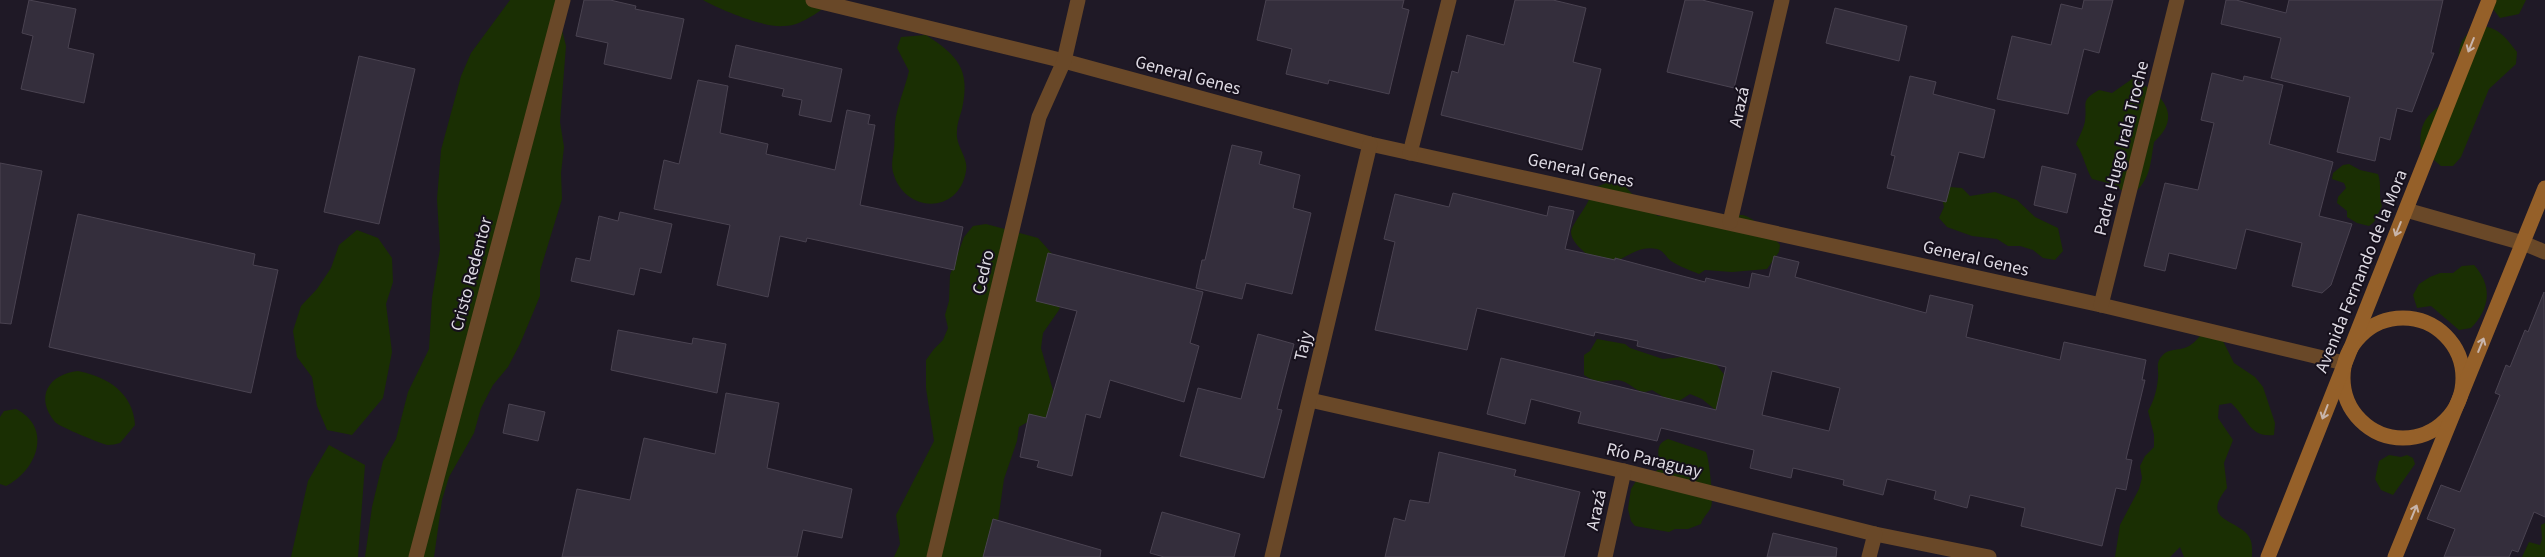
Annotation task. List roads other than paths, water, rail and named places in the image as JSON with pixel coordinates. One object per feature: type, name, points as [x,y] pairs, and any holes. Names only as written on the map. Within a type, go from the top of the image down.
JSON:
[{"type":"main road","name":"Avenida Fernando de la Mora","points":[[2268,557],[2489,0]]},
{"type":"main road","points":[[2395,557],[2545,188]]},
{"type":"main road","points":[[2404,317],[2424,321],[2442,332],[2455,348],[2462,366],[2462,387],[2456,407],[2444,422],[2429,433],[2410,438],[2390,437],[2372,430],[2358,418],[2347,402],[2342,382],[2344,363],[2352,344],[2366,330],[2384,320],[2404,317]]},
{"type":"street","name":"Cristo Redentor","points":[[416,557],[563,0]]},
{"type":"street","name":"General Genes","points":[[813,0],[1064,61],[1370,144],[2101,305],[2344,363]]},
{"type":"street","name":"Cedro","points":[[934,557],[1039,117],[1064,61],[1078,0]]},
{"type":"street","points":[[1410,153],[1449,0]]},
{"type":"street","name":"Arazá","points":[[1730,222],[1782,0]]},
{"type":"street","name":"Padre Hugo Irala Troche","points":[[2101,305],[2178,0]]},
{"type":"street","name":"Tajy","points":[[1272,557],[1370,144]]},
{"type":"street","points":[[2406,210],[2523,243],[2545,252]]},
{"type":"street","name":"Río Paraguay","points":[[1310,400],[1624,472],[1874,534],[1989,557]]},
{"type":"street","name":"Arazá","points":[[1605,557],[1624,472]]},
{"type":"street","points":[[1869,557],[1874,534]]}]
